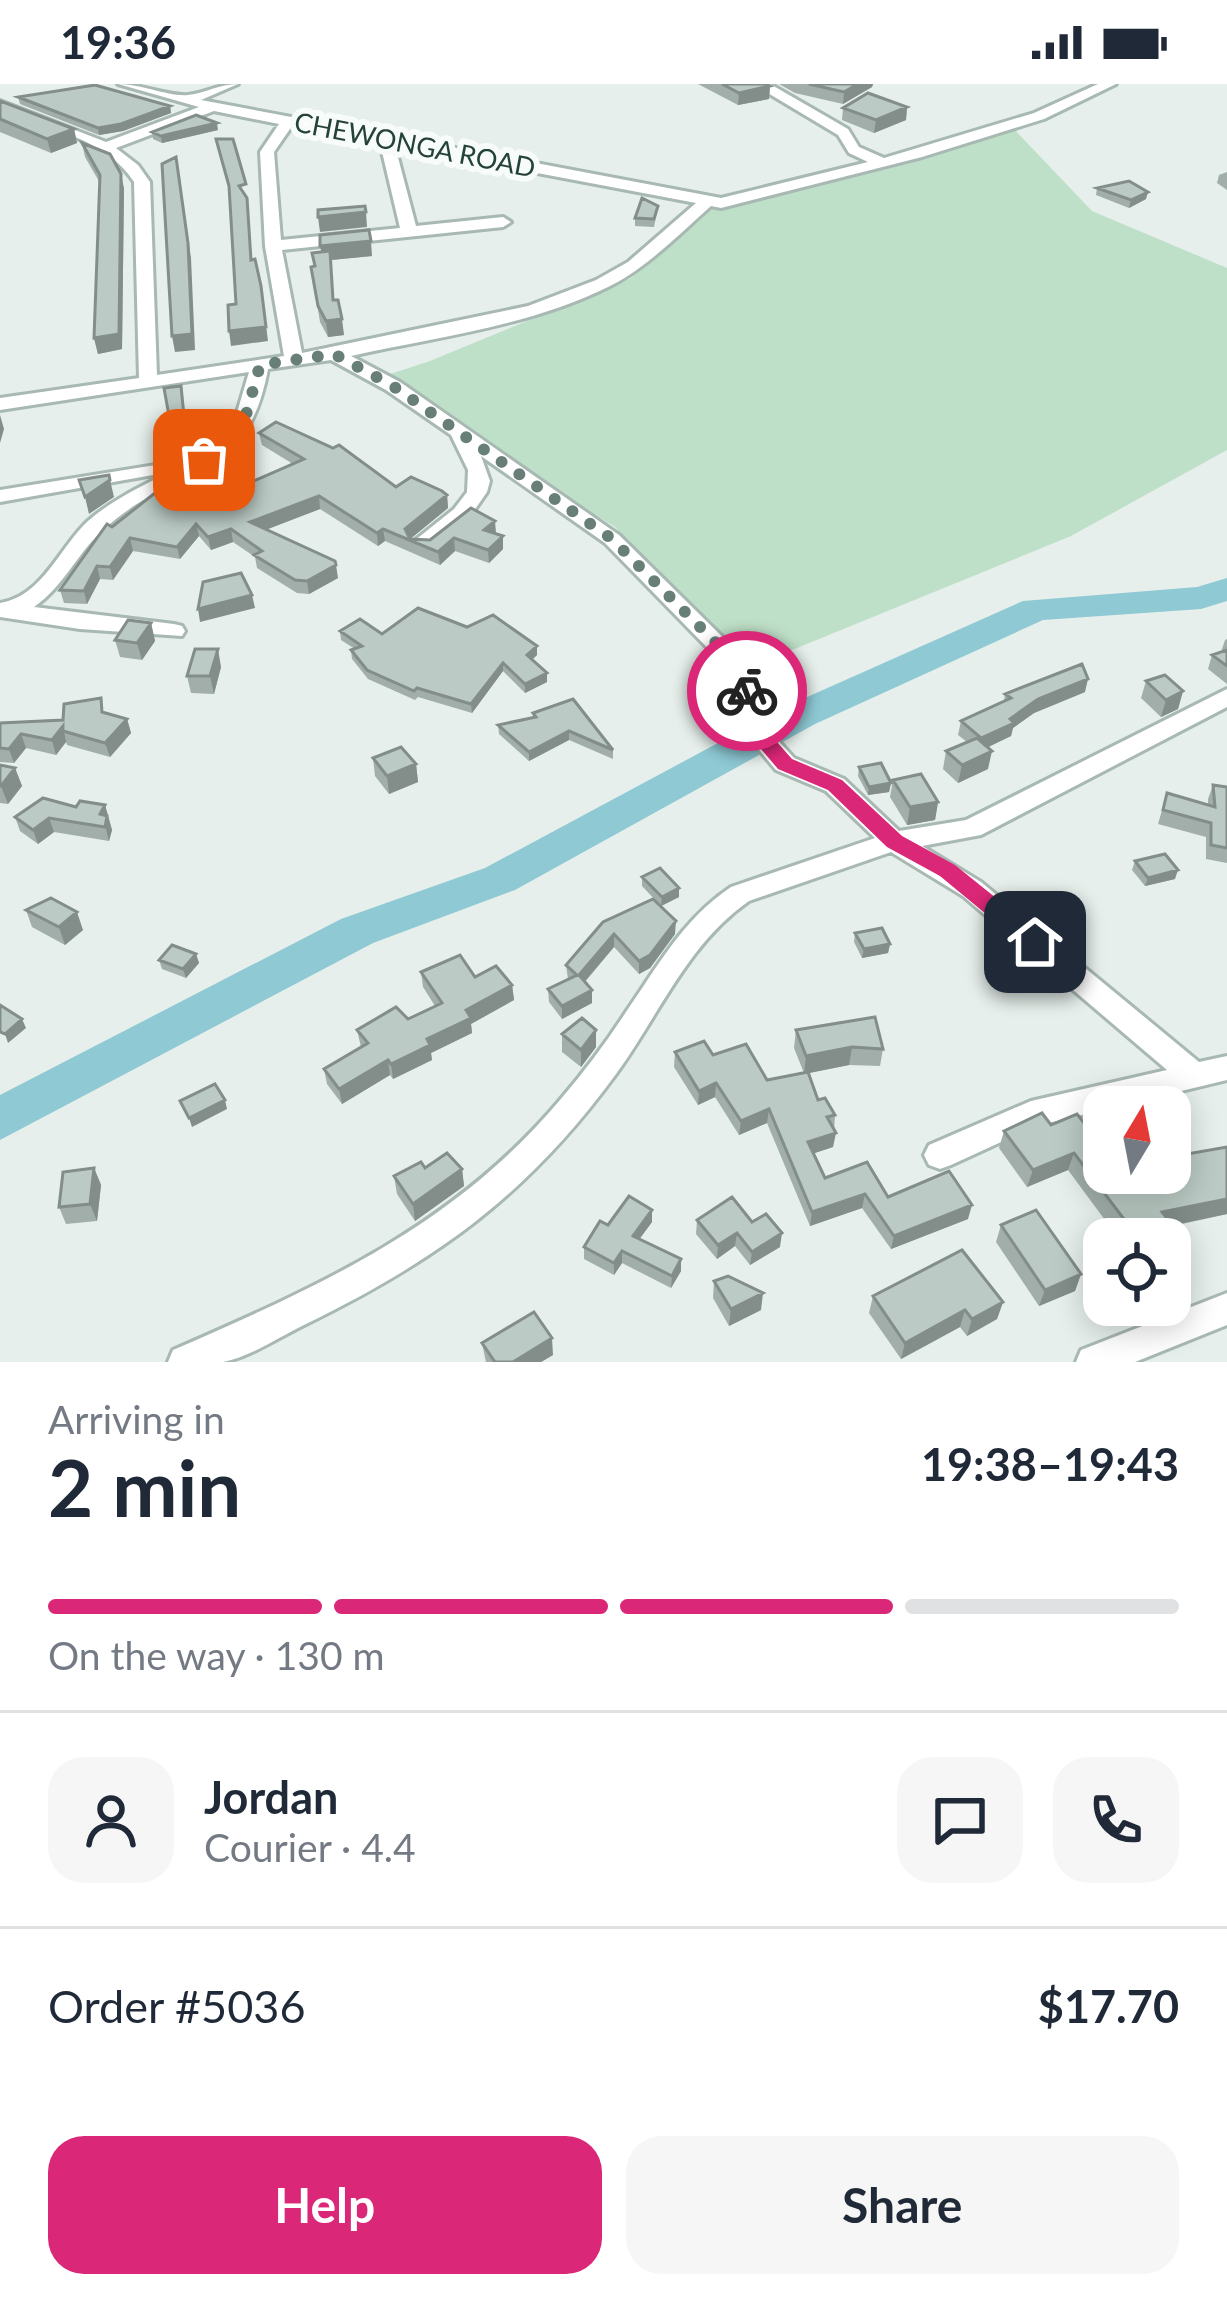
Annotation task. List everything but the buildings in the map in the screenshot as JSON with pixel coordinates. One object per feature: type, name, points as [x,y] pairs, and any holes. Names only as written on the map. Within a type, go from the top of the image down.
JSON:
[{"type":"street","name":"CHEWONGA ROAD","points":[[125,84],[213,107],[706,202]]},
{"type":"street","points":[[184,100],[232,84]]},
{"type":"street","points":[[760,84],[843,132],[854,150],[881,162]]},
{"type":"street","points":[[0,404],[334,354],[453,331],[581,292],[634,265],[706,202],[734,202],[1039,116],[1109,84]]},
{"type":"street","points":[[0,106],[125,158],[142,182],[148,382]]},
{"type":"street","points":[[105,148],[213,107]]},
{"type":"street","points":[[289,120],[267,152],[273,246],[294,359]]},
{"type":"street","points":[[386,138],[409,231]]},
{"type":"street","points":[[273,246],[503,222]]},
{"type":"street","points":[[334,354],[460,431],[639,563],[745,672],[748,687],[742,715],[785,764],[835,785],[894,842],[972,889],[1194,1075]]},
{"type":"street","points":[[6,610],[42,591],[92,528],[112,512],[204,460],[244,422],[260,365]]},
{"type":"street","points":[[421,545],[456,518],[477,488],[480,473],[460,431]]},
{"type":"street","points":[[0,496],[204,460]]},
{"type":"street","points":[[6,610],[174,631]]},
{"type":"street","points":[[185,1362],[355,1280],[454,1222],[500,1186],[539,1147],[611,1058],[695,931],[719,906],[740,894],[894,842],[934,837],[997,818],[1227,697]]},
{"type":"street","points":[[940,1155],[1031,1114],[1227,1068]]},
{"type":"street","points":[[1093,1362],[1227,1309]]},
{"type":"green space","points":[[1012,127],[1092,211],[1227,268],[1227,450],[1071,536],[743,670],[615,527],[372,380],[631,278],[708,208]]},
{"type":"waterway","points":[[0,1119],[357,931],[500,879],[801,715],[1036,609],[1201,598],[1227,589]]},
{"type":"way so far","points":[[204,460],[244,422],[260,365],[334,354],[393,386],[612,539],[745,672],[747,691]]},
{"type":"route","points":[[747,691],[742,715],[785,764],[835,785],[881,824],[894,842],[948,871],[1035,942]]}]
